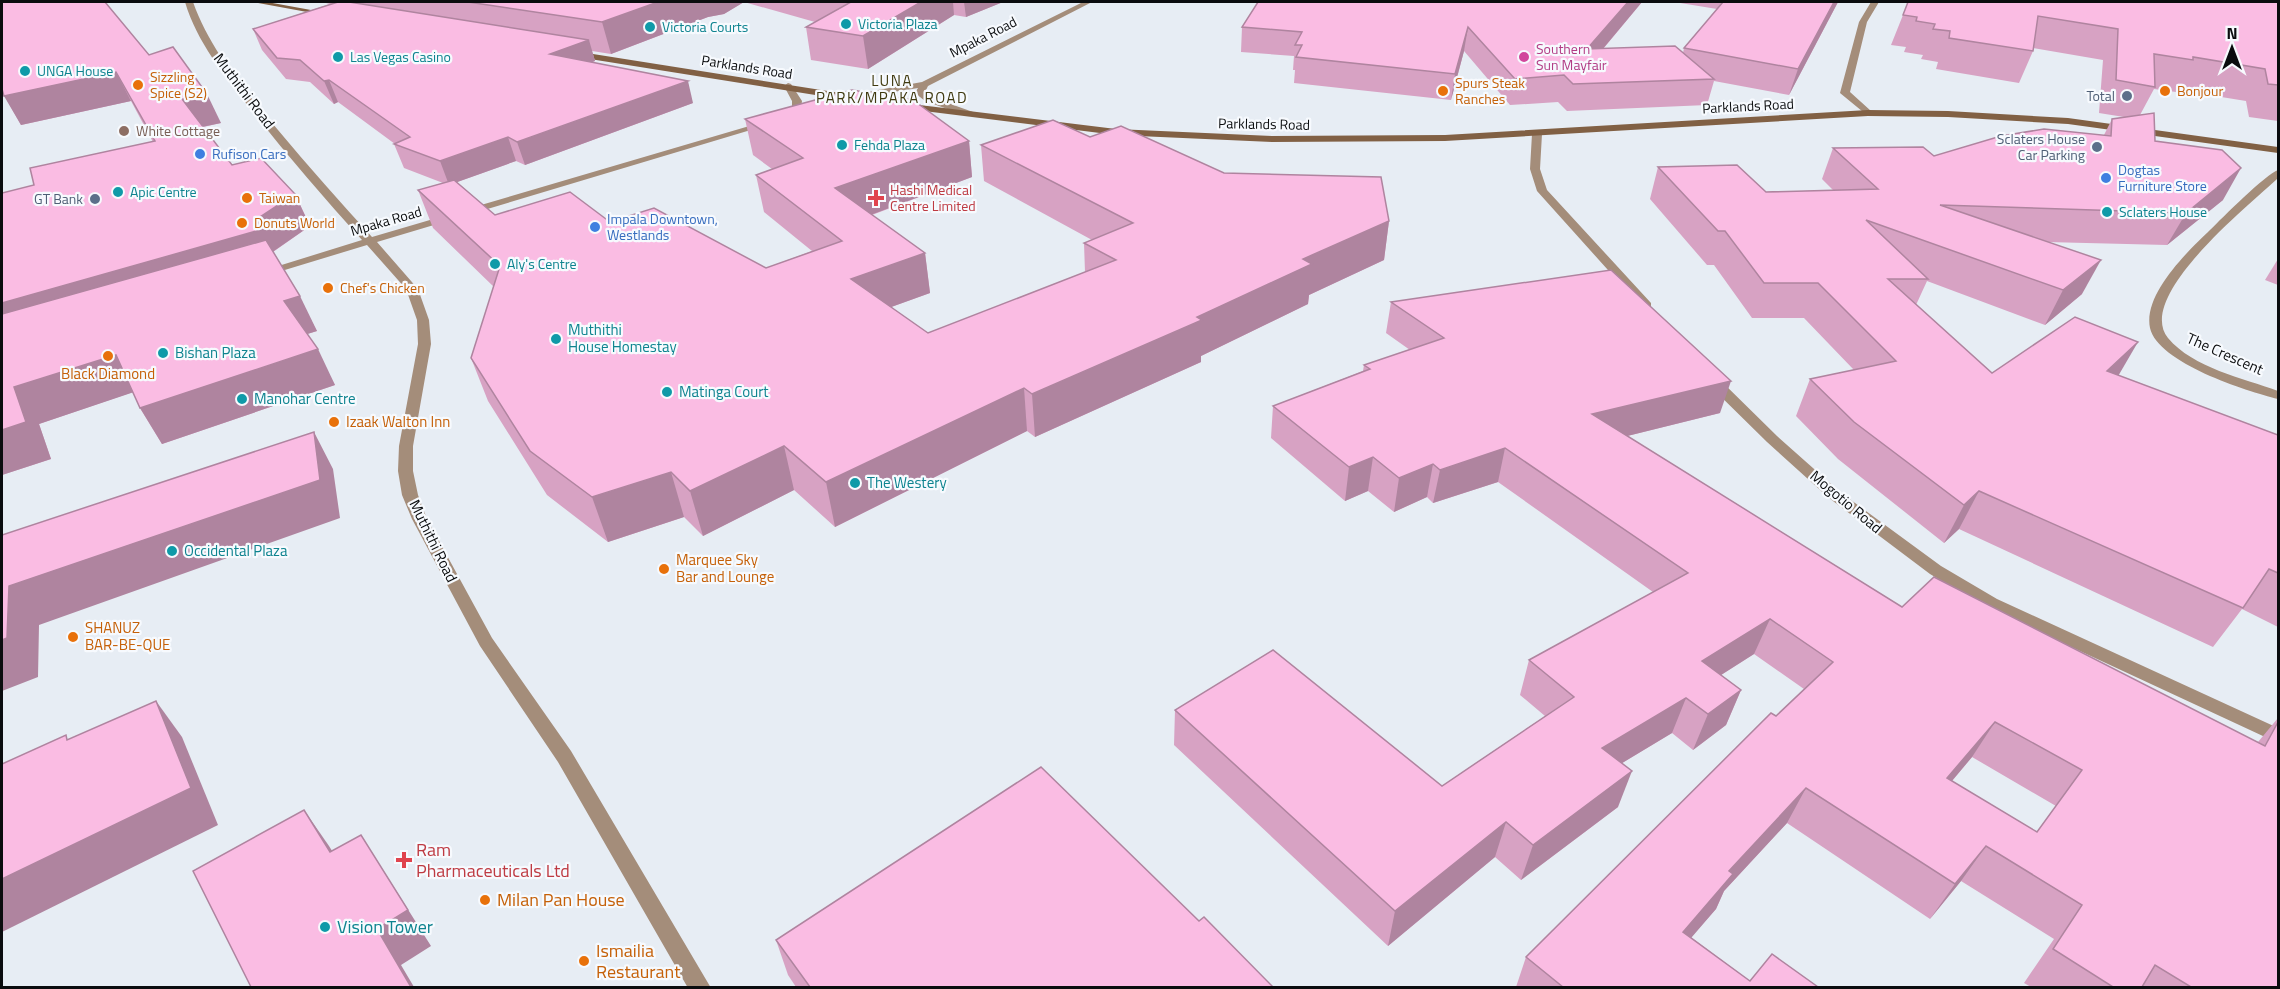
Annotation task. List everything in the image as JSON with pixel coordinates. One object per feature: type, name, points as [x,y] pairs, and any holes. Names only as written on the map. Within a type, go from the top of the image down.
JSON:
[{"type":"main road","points":[[256,2],[343,16]]},
{"type":"main road","name":"Parklands Road","points":[[561,52],[788,86],[882,103]]},
{"type":"main road","name":"Parklands Road","points":[[893,104],[1176,136],[1410,138],[1537,134],[1868,113],[2058,120],[2278,150]]},
{"type":"street","name":"Muthithi Road","points":[[189,2],[189,10],[195,26],[250,100],[313,179],[416,294],[422,311],[424,356],[413,396],[405,457],[409,493],[431,542],[506,673],[543,722],[700,987]]},
{"type":"street","name":"Mpaka Road","points":[[844,97],[924,84],[1088,2]]},
{"type":"street","points":[[1868,113],[1845,93],[1863,22],[1875,2]]},
{"type":"street","points":[[924,84],[920,93],[928,99],[970,114]]},
{"type":"street","points":[[779,120],[796,108],[797,101],[788,86]]},
{"type":"street","points":[[837,108],[871,101]]},
{"type":"street","name":"Mpaka Road","points":[[255,275],[779,120],[802,116]]},
{"type":"street","points":[[1537,134],[1535,169],[1542,191],[1659,322]]},
{"type":"street","name":"The Crescent","points":[[2278,173],[2206,240],[2170,279],[2157,304],[2156,327],[2163,339],[2192,362],[2278,395]]},
{"type":"street","name":"Mogotio Road","points":[[1703,371],[1757,426],[1816,478],[1877,530],[1919,560],[1972,593],[2278,736]]},
{"type":"building","points":[[2,2],[105,2],[149,55],[173,47],[207,94],[182,99],[232,165],[261,158],[295,194],[254,221],[260,230],[2,303],[2,193],[34,185],[30,168],[155,141],[116,72],[4,96],[2,89]]},
{"type":"building","points":[[338,2],[589,40],[550,54],[688,81],[517,142],[508,137],[440,161],[394,144],[410,137],[329,80],[324,81],[300,60],[277,58],[253,29]]},
{"type":"building","points":[[468,2],[658,2],[602,22]]},
{"type":"building","points":[[851,2],[921,2],[863,36],[806,27]]},
{"type":"building","points":[[1258,2],[1628,2],[1587,49],[1675,46],[1714,79],[1573,84],[1564,75],[1515,79],[1468,27],[1455,74],[1296,57],[1302,45],[1295,45],[1302,32],[1242,27]]},
{"type":"building","points":[[1723,2],[1834,2],[1798,69],[1684,48]]},
{"type":"building","points":[[1908,2],[2278,2],[2278,85],[2268,84],[2265,69],[2193,57],[2193,60],[2154,54],[2155,87],[2116,80],[2118,29],[2038,16],[2033,51],[1949,38],[1950,31],[1933,29],[1935,24],[1916,21],[1917,17],[1903,15]]},
{"type":"building","points":[[852,90],[913,100],[969,141],[835,188],[925,253],[851,279],[928,333],[1116,260],[1084,243],[1133,223],[981,145],[1053,120],[1090,137],[1121,126],[1224,173],[1381,177],[1389,221],[1303,259],[1312,264],[1197,317],[1202,320],[1032,394],[1024,388],[826,482],[784,446],[690,491],[671,472],[592,497],[530,451],[471,358],[500,266],[418,190],[454,180],[495,215],[570,192],[610,222],[654,208],[766,268],[842,241],[756,175],[803,158],[745,119]]},
{"type":"building","points":[[2154,113],[2155,141],[2222,150],[2241,168],[2186,213],[1940,205],[2101,260],[2063,290],[1866,220],[1928,279],[1888,279],[1992,373],[2075,317],[2138,342],[2107,371],[2278,435],[2278,573],[2269,569],[2243,608],[1979,491],[1964,505],[1854,422],[1810,379],[1896,361],[1818,283],[1764,283],[1725,231],[1718,231],[1658,167],[1737,165],[1766,192],[1878,189],[1833,148],[1923,147],[1934,156],[2001,136],[2044,129],[2111,136],[2112,119]]},
{"type":"building","points":[[266,240],[300,296],[284,301],[318,349],[140,408],[116,355],[14,387],[26,422],[2,430],[2,314]]},
{"type":"building","points":[[1611,270],[1731,381],[1592,414],[1902,607],[1934,577],[2265,746],[2278,722],[2278,987],[2191,987],[2155,965],[2142,987],[2113,987],[2053,949],[2082,905],[1986,846],[1955,884],[1806,788],[1729,871],[1733,874],[1683,932],[1750,981],[1772,954],[1818,987],[1563,987],[1526,957],[1771,713],[1776,716],[1833,662],[1770,619],[1702,661],[1741,690],[1708,714],[1686,698],[1602,748],[1632,771],[1533,845],[1506,822],[1395,911],[1175,710],[1273,650],[1442,786],[1574,697],[1529,660],[1688,573],[1505,448],[1440,470],[1433,464],[1399,478],[1373,457],[1349,467],[1273,406],[1370,369],[1364,365],[1444,338],[1391,302]],"holes":[[[1995,722],[2082,770],[2037,832],[1947,778]]]},
{"type":"building","points":[[314,432],[320,480],[9,586],[7,638],[2,640],[2,535]]},
{"type":"building","points":[[156,701],[191,788],[2,879],[2,764],[66,735],[67,740]]},
{"type":"building","points":[[1041,767],[1199,921],[1204,917],[1273,987],[810,987],[776,940]]},
{"type":"building","name":"Vision Tower","points":[[304,810],[330,852],[361,835],[408,910],[377,929],[411,987],[251,987],[193,871]]},
{"type":"place","name":"Victoria Plaza","points":[[846,24]]},
{"type":"place","name":"Victoria Courts","points":[[650,27]]},
{"type":"place","name":"Las Vegas Casino","points":[[338,57]]},
{"type":"place","name":"Southern Sun Mayfair","points":[[1524,57]]},
{"type":"place","name":"UNGA House","points":[[25,71]]},
{"type":"place","name":"Sizzling Spice (S2)","points":[[138,85]]},
{"type":"place","name":"Spurs Steak Ranches","points":[[1443,91]]},
{"type":"place","name":"Bonjour","points":[[2165,91]]},
{"type":"place","name":"Total","points":[[2127,96]]},
{"type":"place","name":"White Cottage","points":[[124,131]]},
{"type":"place","name":"Fehda Plaza","points":[[842,145]]},
{"type":"place","name":"Sclaters House Car Parking","points":[[2097,147]]},
{"type":"place","name":"Rufison Cars","points":[[200,154]]},
{"type":"place","name":"Dogtas Furniture Store","points":[[2106,178]]},
{"type":"place","name":"Apic Centre","points":[[118,192]]},
{"type":"place","name":"Taiwan","points":[[247,198]]},
{"type":"place","name":"Hashi Medical Centre Limited","points":[[876,198]]},
{"type":"place","name":"GT Bank","points":[[95,199]]},
{"type":"place","name":"Sclaters House","points":[[2107,212]]},
{"type":"place","name":"Donuts World","points":[[242,223]]},
{"type":"place","name":"Impala Downtown, Westlands","points":[[595,227]]},
{"type":"place","name":"Aly's Centre","points":[[495,264]]},
{"type":"place","name":"Chef's Chicken","points":[[328,288]]},
{"type":"place","name":"Muthithi House Homestay","points":[[556,339]]},
{"type":"place","name":"Bishan Plaza","points":[[163,353]]},
{"type":"place","name":"Black Diamond","points":[[108,356]]},
{"type":"place","name":"Matinga Court","points":[[667,392]]},
{"type":"place","name":"Manohar Centre","points":[[242,399]]},
{"type":"place","name":"Izaak Walton Inn","points":[[334,422]]},
{"type":"place","name":"The Westery","points":[[855,483]]},
{"type":"place","name":"Occidental Plaza","points":[[172,551]]},
{"type":"place","name":"Marquee Sky Bar and Lounge","points":[[664,569]]},
{"type":"place","name":"SHANUZ BAR-BE-QUE","points":[[73,637]]},
{"type":"place","name":"Ram Pharmaceuticals Ltd","points":[[404,860]]},
{"type":"place","name":"Milan Pan House","points":[[485,900]]},
{"type":"place","name":"Vision Tower","points":[[325,927]]},
{"type":"place","name":"Ismailia Restaurant","points":[[584,961]]},
{"type":"district","name":"LUNA PARK/MPAKA ROAD","points":[[892,90]]}]
